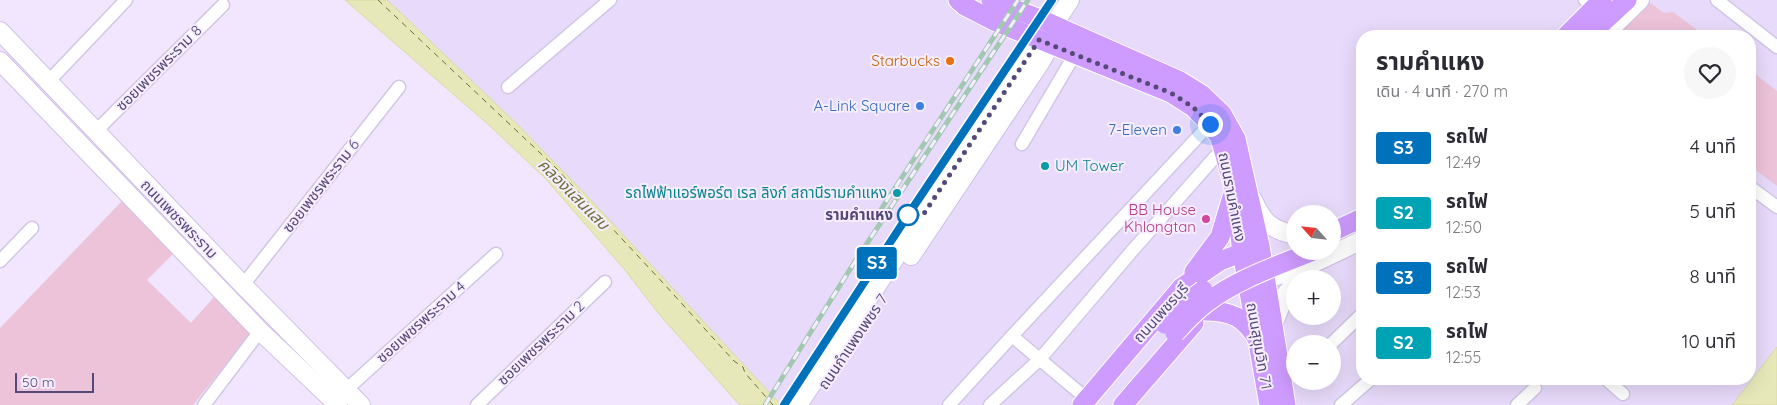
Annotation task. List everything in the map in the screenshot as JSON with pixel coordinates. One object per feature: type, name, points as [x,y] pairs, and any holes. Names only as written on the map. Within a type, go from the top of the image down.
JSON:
[{"type":"main road","name":"ถนนรามคำแหง","points":[[958,0],[965,6],[996,22],[1048,37],[1180,81],[1201,94],[1222,114],[1231,127],[1236,139],[1242,252],[1257,284]]},
{"type":"main road","name":"ถนนรามคำแหง","points":[[990,0],[1040,19],[1048,37],[1075,54],[1171,93],[1193,107],[1210,124],[1219,136],[1240,187],[1260,246],[1257,284]]},
{"type":"main road","points":[[1594,30],[1627,0]]},
{"type":"main road","points":[[1570,30],[1592,1]]},
{"type":"main road","points":[[1182,287],[1220,237],[1240,187]]},
{"type":"main road","points":[[1341,228],[1356,221]]},
{"type":"main road","points":[[1341,244],[1356,234]]},
{"type":"main road","name":"ถนนเพชรบุรี","points":[[1087,403],[1182,287],[1220,261],[1260,246]]},
{"type":"main road","points":[[1170,328],[1187,302],[1217,280],[1235,270],[1286,250]]},
{"type":"main road","points":[[1170,328],[1192,315],[1207,302],[1226,290],[1292,260]]},
{"type":"main road","name":"ถนนเพชรบุรี","points":[[1121,404],[1206,311],[1221,300],[1257,284]]},
{"type":"main road","name":"ถนนสุขุมวิท 71","points":[[1257,284],[1286,357]]},
{"type":"main road","name":"ถนนสุขุมวิท 71","points":[[1257,284],[1258,340],[1269,405]]},
{"type":"main road","points":[[1206,311],[1222,311],[1235,315],[1250,327],[1258,340]]},
{"type":"main road","name":"ถนนเพชรบุรี","points":[[1087,403],[1170,328]]},
{"type":"main road","name":"ถนนเพชรบุรี","points":[[1121,404],[1170,328]]},
{"type":"main road","name":"ถนนสุขุมวิท 71","points":[[1286,390],[1286,405]]},
{"type":"street","points":[[48,82],[126,0]]},
{"type":"street","points":[[508,87],[610,0]]},
{"type":"street","name":"ถนนกำแพงเพชร 7","points":[[808,399],[1040,63],[1048,37],[1070,0]]},
{"type":"street","points":[[1609,30],[1640,0]]},
{"type":"street","points":[[1717,0],[1755,30]]},
{"type":"street","points":[[1561,30],[1592,1]]},
{"type":"street","name":"ซอยเพชรพระราม 8","points":[[96,131],[223,5]]},
{"type":"street","name":"ถนนเพชรพระราม","points":[[0,31],[243,285],[337,400]]},
{"type":"street","points":[[1756,31],[1777,47]]},
{"type":"street","points":[[0,61],[14,46]]},
{"type":"street","points":[[1022,144],[1075,54]]},
{"type":"street","name":"ถนนเพชรพระราม","points":[[0,61],[260,331],[337,400],[361,405]]},
{"type":"street","name":"ซอยเพชรพระราม 6","points":[[243,285],[399,88]]},
{"type":"street","points":[[949,405],[1210,124]]},
{"type":"street","points":[[990,405],[1040,359],[1132,251],[1224,148]]},
{"type":"street","points":[[1240,187],[1264,220],[1280,232],[1286,234]]},
{"type":"street","points":[[1756,191],[1777,207]]},
{"type":"street","points":[[1341,218],[1356,211]]},
{"type":"street","points":[[0,261],[32,228]]},
{"type":"street","points":[[1260,246],[1286,239]]},
{"type":"street","points":[[1341,247],[1356,242]]},
{"type":"street","name":"ซอยเพชรพระราม 4","points":[[337,400],[496,254]]},
{"type":"street","points":[[1257,284],[1312,264],[1318,260]]},
{"type":"street","points":[[1310,270],[1321,260]]},
{"type":"street","name":"ซอยเพชรพระราม 2","points":[[477,405],[605,282]]},
{"type":"street","points":[[1273,325],[1279,306],[1286,294]]},
{"type":"street","points":[[1340,335],[1356,320]]},
{"type":"street","points":[[204,405],[260,331]]},
{"type":"street","points":[[1012,336],[1040,359],[1087,403]]},
{"type":"street","points":[[1341,405],[1364,385]]},
{"type":"street","points":[[1613,385],[1623,394]]},
{"type":"street","points":[[1517,405],[1535,388]]},
{"type":"shaded area","points":[[387,0],[1777,0],[1777,347],[1756,374],[1756,30],[1356,30],[1356,385],[1748,385],[1732,405],[781,405],[588,197],[517,124]]},
{"type":"shaded area","points":[[1647,1],[1664,13],[1673,12],[1697,30],[1619,30]]},
{"type":"shaded area","points":[[1756,75],[1777,91],[1777,186],[1756,170]]},
{"type":"shaded area","points":[[124,199],[174,253],[147,280],[191,323],[215,296],[251,333],[193,405],[0,405],[0,328]]},
{"type":"water","name":"คลองแสนแสบ","points":[[345,0],[387,0],[401,13],[517,124],[588,197],[781,405],[740,405],[659,314],[625,270],[545,178],[490,126]]},
{"type":"water","points":[[1777,347],[1777,405],[1732,405],[1748,385],[1756,385],[1756,374]]},
{"type":"ferry route","points":[[378,0],[555,167],[734,361],[743,367],[745,373],[773,405]]},
{"type":"railway","points":[[876,217],[1018,0]]},
{"type":"railway","points":[[765,405],[854,263],[1028,0]]},
{"type":"railway","points":[[784,405],[1052,0]]},
{"type":"train","name":"S3","points":[[784,405],[1052,0]]},
{"type":"place","name":"Starbucks","points":[[950,61]]},
{"type":"place","name":"A-Link Square","points":[[920,106]]},
{"type":"place","name":"7-Eleven","points":[[1177,130]]},
{"type":"place","name":"UM Tower","points":[[1045,166]]},
{"type":"place","name":"รถไฟฟ้าแอร์พอร์ต เรล ลิงก์ สถานีรามคำแหง","points":[[897,193]]},
{"type":"place","name":"รามคำแหง","points":[[908,215]]},
{"type":"place","name":"BB House Khlongtan","points":[[1206,219]]},
{"type":"route","points":[[908,215],[923,215],[1039,40],[1171,93],[1193,107],[1210,124]]}]
